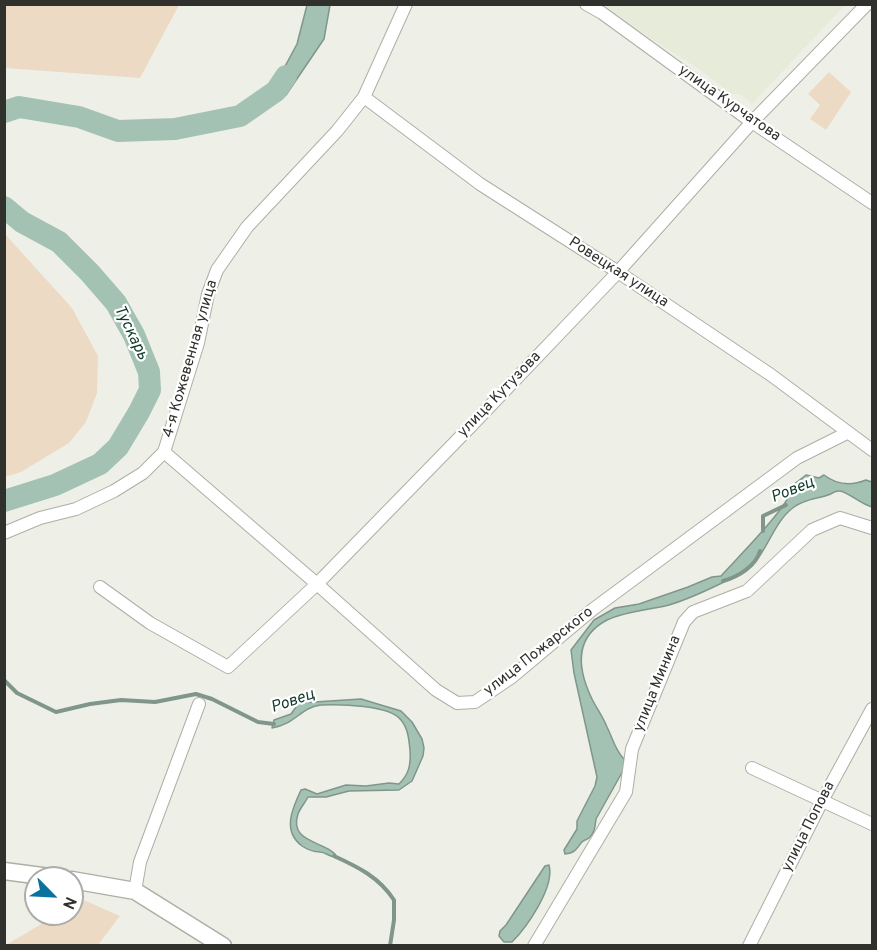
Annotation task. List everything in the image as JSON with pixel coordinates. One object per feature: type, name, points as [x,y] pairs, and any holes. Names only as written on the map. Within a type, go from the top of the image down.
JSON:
[{"type":"street","name":"4-я Кожевенная улица","points":[[4,533],[40,518],[76,509],[114,491],[143,473],[164,452],[198,343],[208,294],[217,270],[247,227],[336,131],[364,97],[406,4]]},
{"type":"street","name":"улица Курчатова","points":[[586,4],[602,13],[752,122],[873,203]]},
{"type":"street","name":"улица Кутузова","points":[[100,586],[150,623],[228,667],[317,584],[618,272],[752,122],[867,4]]},
{"type":"street","name":"Ровецкая улица","points":[[364,97],[480,184],[618,272],[771,375],[873,450]]},
{"type":"street","name":"улица Пожарского","points":[[164,452],[436,690],[457,703],[475,702],[512,677],[592,610],[797,458],[847,433]]},
{"type":"street","name":"улица Минина","points":[[534,945],[626,792],[632,749],[684,622],[693,612],[747,591],[813,530],[840,518],[873,528]]},
{"type":"street","points":[[135,891],[140,862],[199,704]]},
{"type":"street","name":"улица Попова","points":[[749,945],[822,801],[873,709]]},
{"type":"street","points":[[752,768],[873,824]]},
{"type":"street","points":[[4,871],[24,874]]},
{"type":"street","points":[[84,882],[135,891],[216,943]]},
{"type":"shaded area","points":[[4,5],[179,5],[140,78],[5,68]]},
{"type":"shaded area","points":[[599,5],[845,5],[752,104],[740,94],[731,94],[703,72]]},
{"type":"shaded area","points":[[829,72],[851,92],[826,130],[810,119],[820,105],[808,94]]},
{"type":"shaded area","points":[[4,233],[72,308],[98,356],[97,393],[86,422],[69,443],[21,472],[5,477]]},
{"type":"shaded area","points":[[84,900],[120,916],[98,945],[6,945],[38,926],[84,926]]},
{"type":"water","points":[[307,5],[330,5],[324,39],[286,95],[254,118],[227,123],[220,120],[211,122],[204,131],[186,134],[186,121],[247,111],[269,96],[297,44]]},
{"type":"water","points":[[806,475],[819,478],[824,475],[844,484],[866,480],[872,482],[872,507],[838,491],[802,502],[787,513],[761,554],[748,569],[677,603],[607,620],[588,636],[582,655],[584,677],[592,699],[616,748],[624,759],[624,769],[596,819],[592,834],[574,851],[565,854],[564,850],[577,829],[577,821],[595,786],[597,777],[571,650],[594,620],[615,608],[639,604],[712,577],[721,576],[774,517],[791,493],[793,485]]},
{"type":"water","points":[[361,699],[401,711],[412,722],[422,739],[423,756],[412,781],[399,790],[349,791],[326,797],[308,797],[298,814],[296,824],[299,831],[310,841],[332,852],[337,857],[335,857],[306,849],[292,834],[292,812],[301,790],[305,789],[317,794],[346,785],[399,784],[409,769],[410,760],[408,734],[405,727],[395,715],[376,708],[321,705],[314,706],[287,723],[272,728],[274,720],[291,714],[299,703]]},
{"type":"water","points":[[549,865],[548,884],[538,906],[512,942],[504,942],[499,936],[500,931],[545,866]]},
{"type":"waterway","name":"Тускарь","points":[[4,112],[19,107],[79,117],[118,131],[175,129],[240,116],[276,91],[286,76]]},
{"type":"waterway","name":"Тускарь","points":[[4,207],[22,222],[59,242],[116,303],[134,335],[149,372],[150,390],[118,447],[100,464],[55,485],[4,501]]},
{"type":"waterway","name":"Ровец","points":[[763,531],[763,516],[786,505]]},
{"type":"waterway","name":"Ровец","points":[[723,581],[746,570],[755,561],[760,551]]},
{"type":"waterway","name":"Ровец","points":[[4,680],[17,693],[56,712],[121,700],[155,702],[196,694],[212,699],[258,722],[274,724]]},
{"type":"waterway","name":"Ровец","points":[[334,856],[375,879],[394,900],[390,946]]}]
